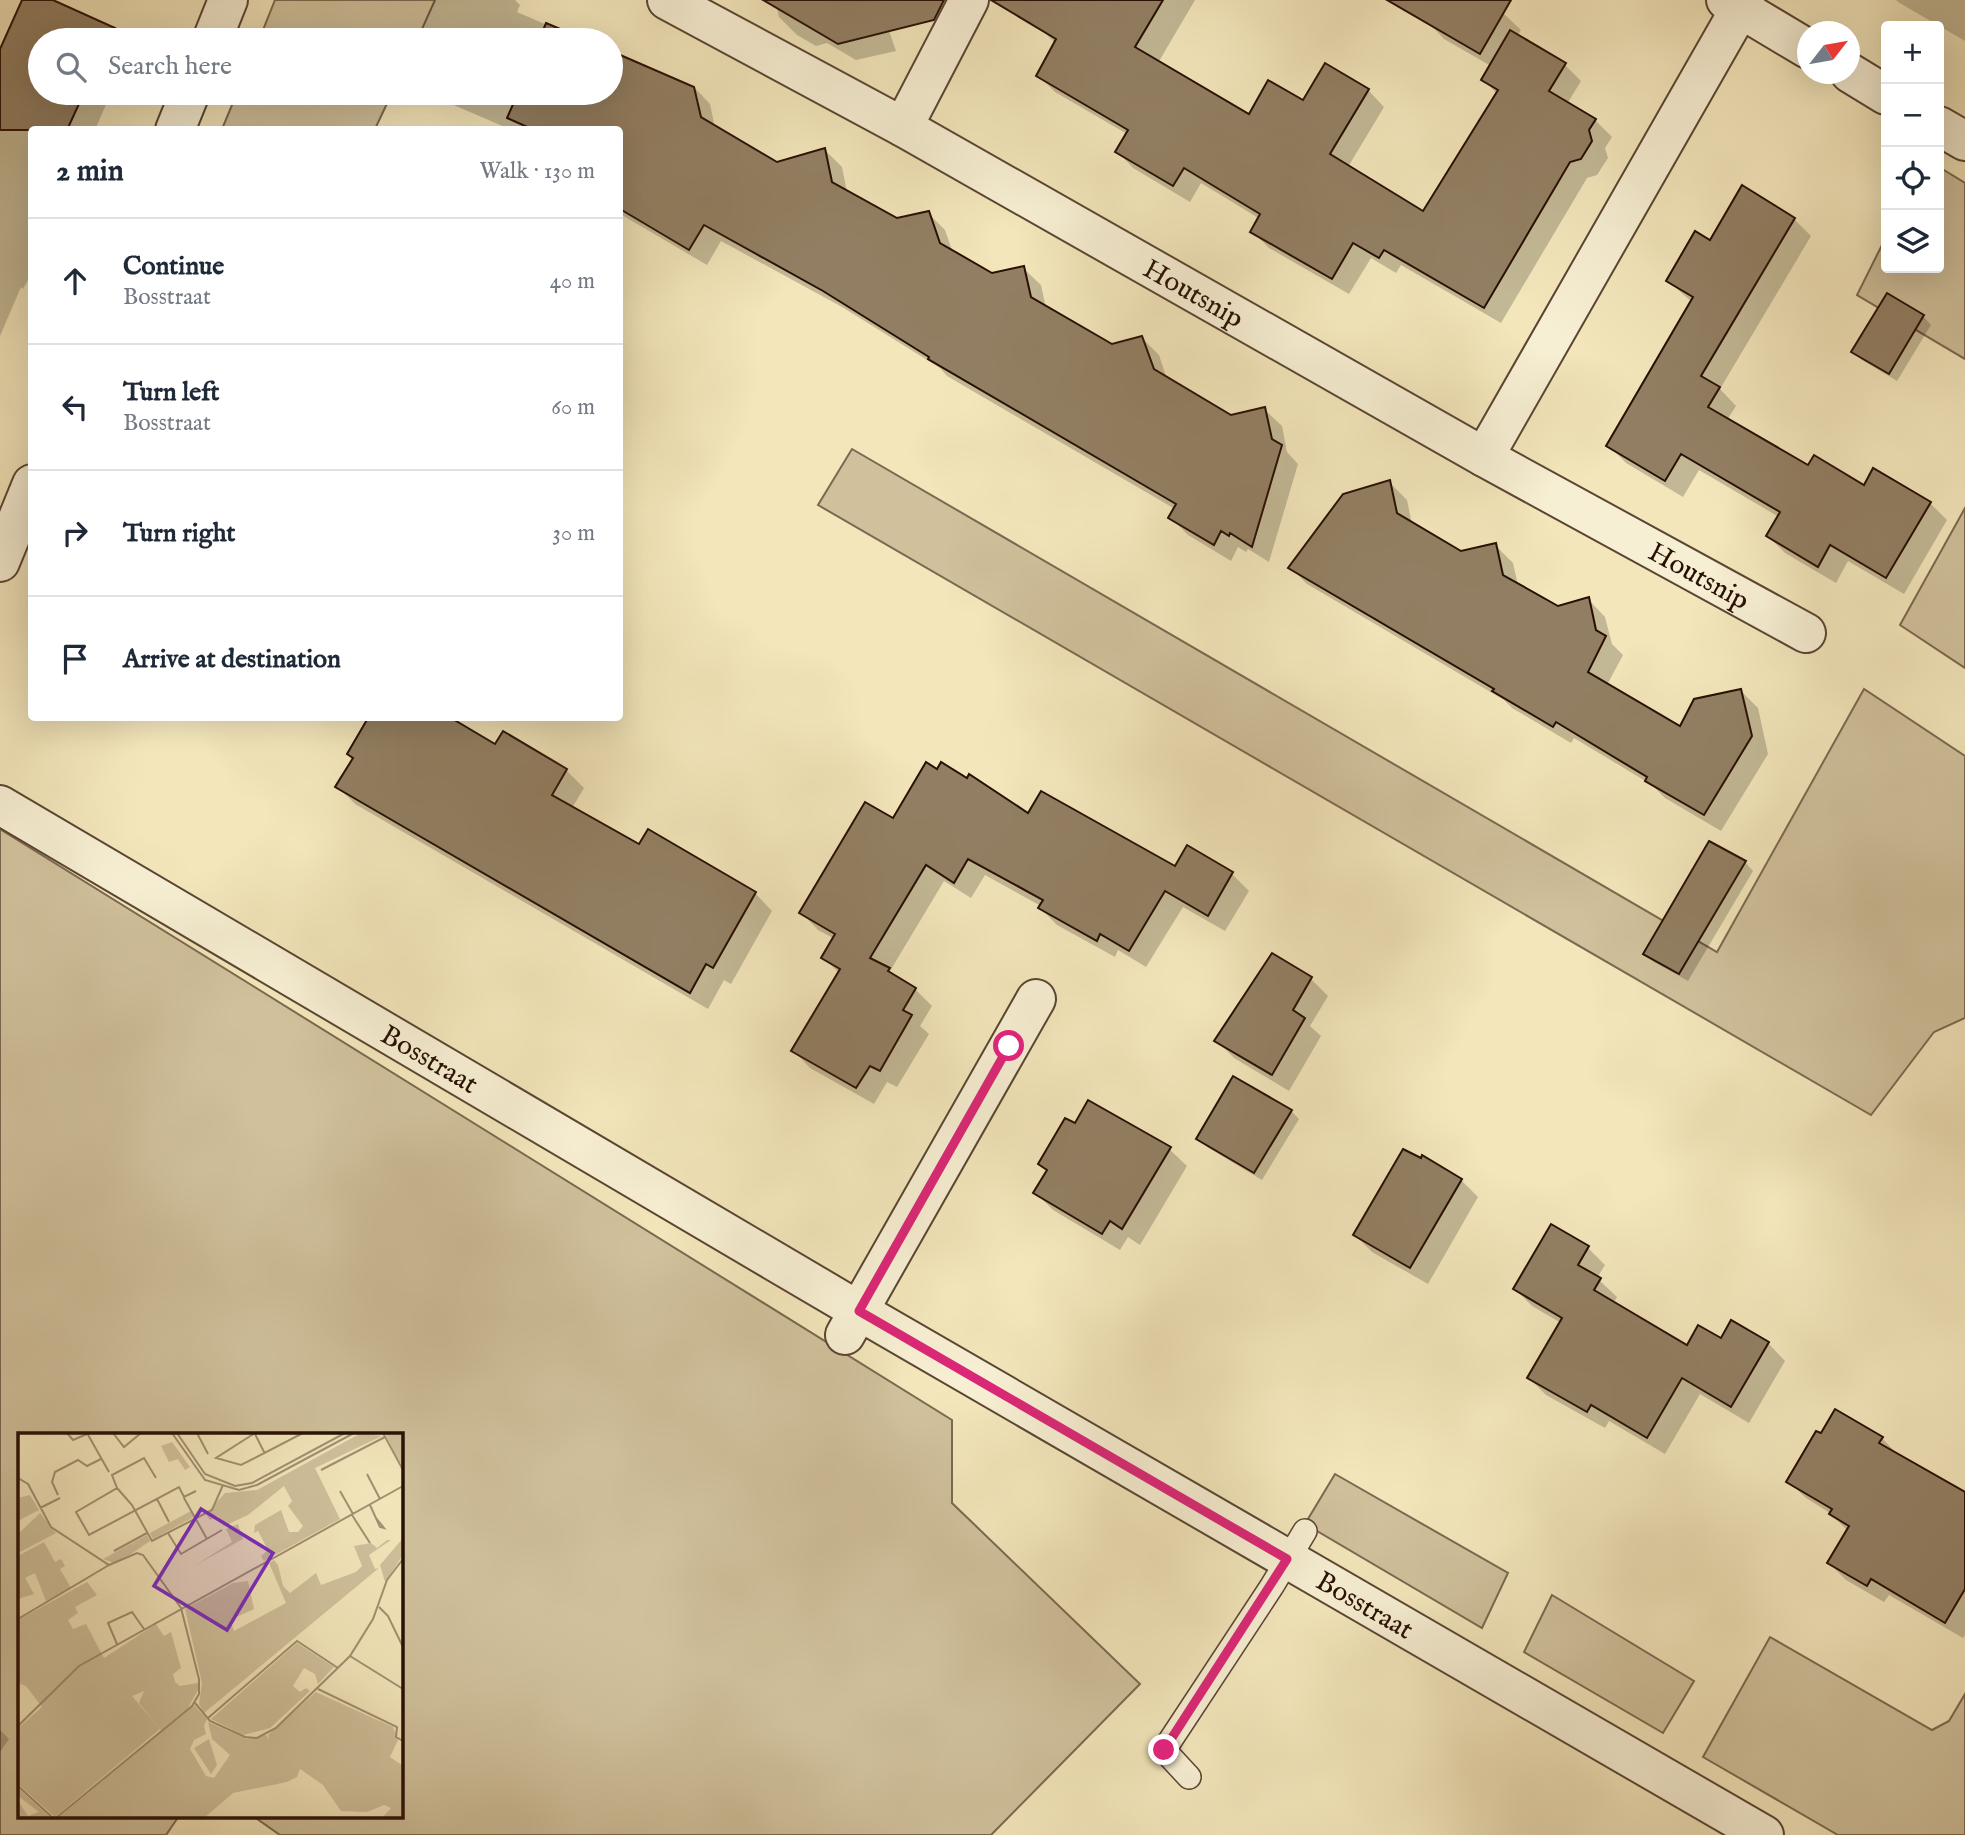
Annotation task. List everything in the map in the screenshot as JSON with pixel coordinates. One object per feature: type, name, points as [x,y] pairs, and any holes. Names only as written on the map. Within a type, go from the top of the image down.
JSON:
[{"type":"street","points":[[217,28],[228,0]]},
{"type":"street","name":"Houtsnip","points":[[667,0],[903,127],[1484,457],[1806,633]]},
{"type":"street","points":[[903,127],[969,0]]},
{"type":"street","points":[[1484,457],[1737,3],[1797,42]]},
{"type":"street","points":[[1860,79],[1881,92]]},
{"type":"street","points":[[178,126],[185,105]]},
{"type":"street","points":[[1944,129],[1965,141]]},
{"type":"street","points":[[0,562],[28,494]]},
{"type":"street","name":"Bosstraat","points":[[0,805],[852,1323],[1296,1545],[1764,1835]]},
{"type":"street","points":[[852,1323],[1035,999]]},
{"type":"lane","points":[[1189,1777],[1164,1750],[1296,1545]]},
{"type":"shaded area","points":[[275,0],[435,0],[422,28],[264,28]]},
{"type":"shaded area","points":[[232,105],[386,105],[376,126],[223,126]]},
{"type":"shaded area","points":[[1944,170],[1965,183],[1965,359],[1857,295],[1881,247],[1881,273],[1944,273]]},
{"type":"shaded area","points":[[852,449],[1717,952],[1864,689],[1965,756],[1965,1018],[1934,1032],[1871,1115],[818,505]]},
{"type":"shaded area","points":[[1965,508],[1965,668],[1900,625]]},
{"type":"shaded area","points":[[0,829],[952,1420],[952,1503],[1140,1684],[991,1835],[280,1835],[256,1818],[402,1818],[402,1433],[18,1433],[18,1818],[178,1818],[166,1835],[0,1835]]},
{"type":"shaded area","points":[[1335,1474],[1508,1573],[1482,1628],[1305,1524]]},
{"type":"shaded area","points":[[1552,1595],[1694,1681],[1663,1733],[1524,1652]]},
{"type":"shaded area","points":[[1770,1637],[1932,1730],[1949,1721],[1965,1694],[1965,1835],[1838,1835],[1703,1757]]},
{"type":"building","points":[[22,0],[53,0],[115,28],[28,28],[28,105],[78,105],[69,126],[28,126],[28,130],[0,130],[0,49]]},
{"type":"building","points":[[763,0],[944,0],[934,20],[838,44]]},
{"type":"building","points":[[991,0],[1163,0],[1135,47],[1249,114],[1268,80],[1303,100],[1325,63],[1369,89],[1330,154],[1423,211],[1498,90],[1481,80],[1510,30],[1566,63],[1549,91],[1596,119],[1589,130],[1592,141],[1581,159],[1570,162],[1484,308],[1384,250],[1379,258],[1353,243],[1332,279],[1250,232],[1260,214],[1184,168],[1173,186],[1115,152],[1128,130],[1036,76],[1056,39]]},
{"type":"building","points":[[1387,0],[1511,0],[1480,54]]},
{"type":"building","points":[[546,23],[558,28],[544,28]]},
{"type":"building","points":[[623,56],[694,87],[701,117],[777,162],[825,148],[832,182],[897,218],[929,211],[940,243],[992,273],[1024,266],[1031,297],[1112,344],[1142,336],[1154,369],[1231,415],[1265,407],[1272,439],[1282,445],[1252,547],[1230,533],[1229,536],[1221,531],[1214,545],[1168,518],[1176,504],[928,359],[929,357],[823,291],[704,225],[689,250],[623,211],[623,126],[525,126],[507,118],[513,105],[623,105]]},
{"type":"building","points":[[1742,185],[1795,218],[1701,376],[1720,387],[1708,407],[1808,465],[1814,455],[1864,485],[1873,468],[1931,502],[1886,578],[1830,545],[1818,567],[1766,536],[1780,512],[1681,454],[1665,481],[1606,446],[1693,297],[1666,281],[1695,231],[1710,240]]},
{"type":"building","points":[[1887,293],[1924,315],[1889,374],[1851,352]]},
{"type":"building","points":[[1390,480],[1397,513],[1461,551],[1496,543],[1503,575],[1558,606],[1589,597],[1596,630],[1606,636],[1588,672],[1680,726],[1694,699],[1741,689],[1752,736],[1704,815],[1645,781],[1647,777],[1556,722],[1553,727],[1492,691],[1494,689],[1288,568],[1343,494]]},
{"type":"building","points":[[366,721],[456,721],[495,744],[503,731],[567,769],[552,795],[639,844],[648,829],[756,892],[713,968],[706,964],[690,993],[335,787],[353,758],[347,754]]},
{"type":"building","points":[[926,762],[937,769],[941,762],[967,778],[969,774],[1028,813],[1041,791],[1175,866],[1187,845],[1233,872],[1208,916],[1165,891],[1129,951],[1100,934],[1097,941],[1038,908],[1043,900],[968,859],[954,883],[926,865],[870,958],[890,968],[888,971],[916,988],[903,1010],[912,1015],[880,1071],[870,1066],[856,1088],[791,1051],[840,969],[821,958],[835,934],[799,913],[865,802],[893,818]]},
{"type":"building","points":[[1709,841],[1746,861],[1679,974],[1643,954]]},
{"type":"building","points":[[1272,953],[1312,977],[1293,1010],[1305,1018],[1272,1075],[1214,1041]]},
{"type":"building","points":[[1233,1076],[1292,1110],[1254,1173],[1196,1139]]},
{"type":"building","points":[[1088,1100],[1171,1147],[1122,1229],[1110,1221],[1102,1234],[1033,1193],[1047,1170],[1038,1164],[1065,1118],[1075,1123]]},
{"type":"building","points":[[1403,1149],[1421,1158],[1422,1155],[1462,1179],[1410,1268],[1353,1235]]},
{"type":"building","points":[[1551,1224],[1589,1246],[1578,1265],[1601,1278],[1594,1290],[1687,1345],[1698,1325],[1721,1338],[1731,1320],[1769,1342],[1731,1407],[1682,1378],[1647,1438],[1591,1405],[1587,1412],[1527,1378],[1562,1318],[1513,1289]]},
{"type":"building","points":[[1835,1409],[1883,1437],[1879,1443],[1965,1492],[1965,1589],[1945,1623],[1871,1579],[1867,1586],[1827,1563],[1849,1526],[1829,1514],[1832,1509],[1786,1482],[1816,1431],[1821,1433]]},
{"type":"route","points":[[1009,1046],[859,1311],[1287,1559],[1164,1750]]}]
